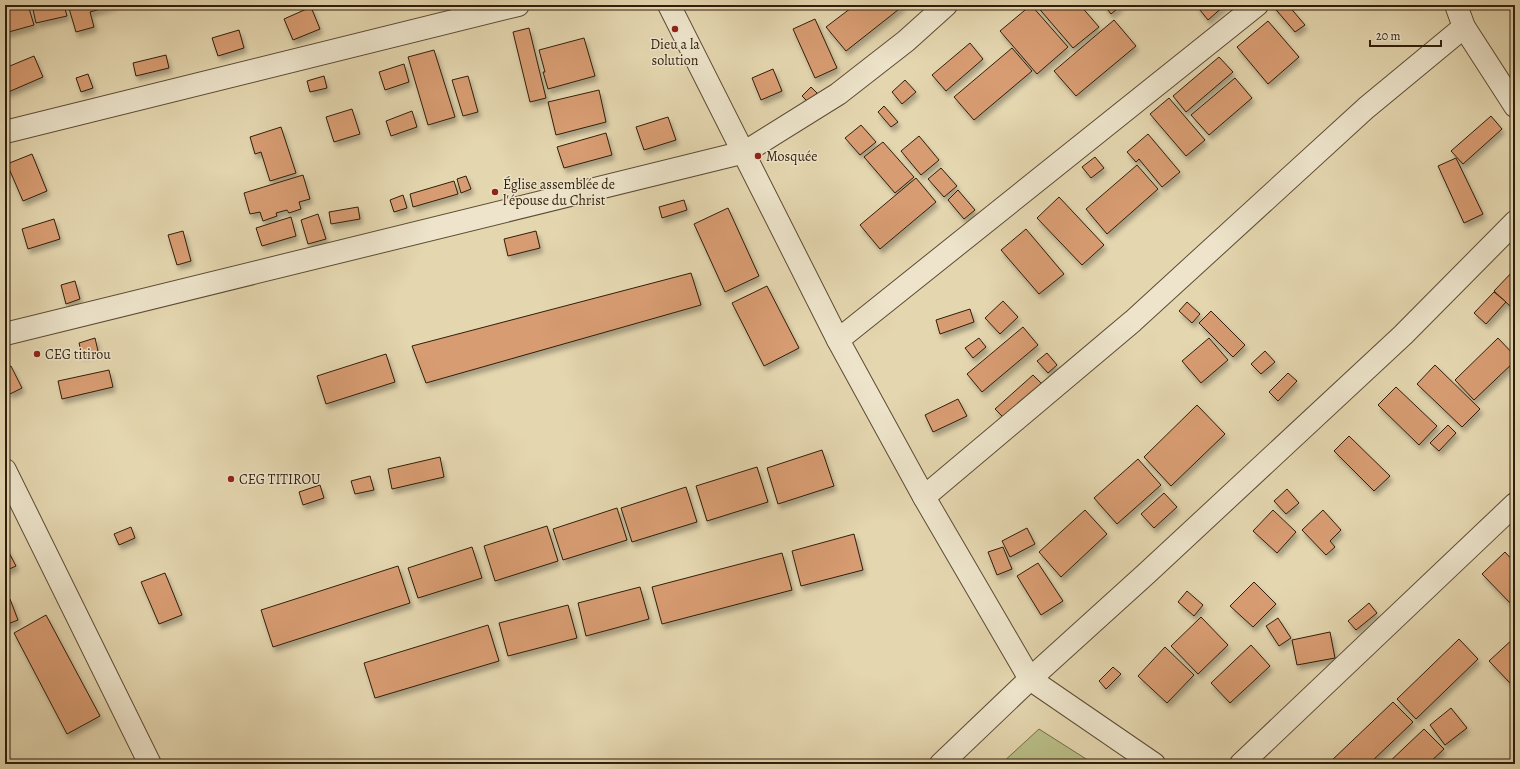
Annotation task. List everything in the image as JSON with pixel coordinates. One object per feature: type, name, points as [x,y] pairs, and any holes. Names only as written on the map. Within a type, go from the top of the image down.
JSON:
[{"type":"street","points":[[5,132],[518,5]]},
{"type":"street","points":[[669,5],[745,152],[838,340],[924,497],[1030,679],[1154,764]]},
{"type":"street","points":[[5,334],[745,152],[838,94],[906,41],[946,5]]},
{"type":"street","points":[[838,340],[1257,5]]},
{"type":"street","points":[[1456,5],[1464,26],[1515,106]]},
{"type":"street","points":[[924,497],[1133,321],[1366,108],[1464,26]]},
{"type":"street","points":[[941,764],[1030,679],[1147,573],[1403,335],[1515,222]]},
{"type":"street","points":[[5,470],[150,764]]},
{"type":"street","points":[[1242,764],[1515,504]]},
{"type":"green space","points":[[1039,729],[1094,764],[1001,764]]},
{"type":"building","points":[[5,5],[28,5],[34,25],[5,33]]},
{"type":"building","points":[[32,5],[64,5],[67,16],[36,23]]},
{"type":"building","points":[[68,5],[115,5],[90,12],[94,27],[76,32]]},
{"type":"building","points":[[855,5],[903,6],[846,51],[826,27]]},
{"type":"building","points":[[1031,5],[1068,47],[1037,74],[1000,31]]},
{"type":"building","points":[[1036,5],[1080,5],[1099,27],[1073,48]]},
{"type":"building","points":[[1104,5],[1122,5],[1111,14]]},
{"type":"building","points":[[1196,5],[1225,5],[1208,20]]},
{"type":"building","points":[[1272,5],[1288,5],[1305,25],[1295,32]]},
{"type":"building","points":[[311,7],[320,29],[293,40],[284,19]]},
{"type":"building","points":[[815,19],[837,68],[815,78],[793,29]]},
{"type":"building","points":[[1114,20],[1136,46],[1076,96],[1054,71]]},
{"type":"building","points":[[1268,21],[1299,57],[1268,84],[1237,47]]},
{"type":"building","points":[[529,28],[546,98],[530,102],[513,32]]},
{"type":"building","points":[[239,30],[244,48],[218,56],[212,38]]},
{"type":"building","points":[[584,38],[595,76],[548,89],[539,50]]},
{"type":"building","points":[[970,43],[983,59],[946,91],[932,75]]},
{"type":"building","points":[[1012,48],[1032,71],[974,120],[954,97]]},
{"type":"building","points":[[434,50],[455,117],[428,125],[408,57]]},
{"type":"building","points":[[166,55],[169,68],[136,76],[133,63]]},
{"type":"building","points":[[34,56],[43,77],[6,93],[5,68]]},
{"type":"building","points":[[1219,57],[1233,72],[1186,112],[1173,96]]},
{"type":"building","points":[[404,64],[409,82],[385,90],[379,72]]},
{"type":"building","points":[[773,69],[782,91],[761,100],[752,78]]},
{"type":"building","points":[[88,74],[93,88],[81,92],[76,78]]},
{"type":"building","points":[[324,76],[327,88],[310,92],[307,81]]},
{"type":"building","points":[[468,76],[478,112],[463,116],[452,80]]},
{"type":"building","points":[[1235,78],[1252,98],[1209,135],[1191,115]]},
{"type":"building","points":[[905,80],[916,92],[902,104],[892,92]]},
{"type":"building","points":[[811,87],[817,93],[808,102],[802,96]]},
{"type":"building","points":[[599,90],[606,122],[556,135],[548,102]]},
{"type":"building","points":[[1169,98],[1205,140],[1186,156],[1150,114]]},
{"type":"building","points":[[884,106],[898,122],[891,127],[878,112]]},
{"type":"building","points":[[352,109],[360,134],[334,142],[326,117]]},
{"type":"building","points":[[412,111],[417,127],[391,136],[386,121]]},
{"type":"building","points":[[1491,116],[1502,129],[1463,164],[1451,151]]},
{"type":"building","points":[[668,117],[676,140],[644,150],[636,127]]},
{"type":"building","points":[[861,125],[876,142],[860,155],[845,138]]},
{"type":"building","points":[[281,127],[296,173],[270,181],[261,152],[255,154],[250,137]]},
{"type":"building","points":[[606,133],[612,155],[564,168],[557,147]]},
{"type":"building","points":[[1148,134],[1180,172],[1162,187],[1139,159],[1136,162],[1127,152]]},
{"type":"building","points":[[919,136],[939,160],[921,175],[901,151]]},
{"type":"building","points":[[883,142],[914,177],[895,193],[864,157]]},
{"type":"building","points":[[32,154],[47,191],[23,201],[7,164]]},
{"type":"building","points":[[1095,157],[1104,168],[1091,178],[1082,167]]},
{"type":"building","points":[[1456,158],[1483,214],[1464,223],[1438,166]]},
{"type":"building","points":[[1137,165],[1158,189],[1107,234],[1086,209]]},
{"type":"building","points":[[941,168],[957,186],[944,197],[928,179]]},
{"type":"building","points":[[303,175],[310,199],[299,202],[301,209],[289,213],[287,210],[276,213],[277,216],[263,221],[260,212],[250,214],[244,193]]},
{"type":"building","points":[[466,176],[471,189],[461,193],[457,179]]},
{"type":"building","points":[[916,178],[936,202],[880,249],[860,225]]},
{"type":"building","points":[[454,181],[458,194],[413,207],[410,194]]},
{"type":"building","points":[[958,190],[975,210],[964,219],[948,200]]},
{"type":"building","points":[[403,195],[407,208],[394,212],[390,200]]},
{"type":"building","points":[[1059,197],[1104,245],[1082,265],[1037,218]]},
{"type":"building","points":[[684,200],[687,210],[662,218],[659,207]]},
{"type":"building","points":[[358,207],[360,219],[331,224],[329,212]]},
{"type":"building","points":[[728,208],[759,276],[725,292],[694,224]]},
{"type":"building","points":[[318,214],[326,239],[308,244],[301,220]]},
{"type":"building","points":[[291,217],[296,236],[262,246],[256,228]]},
{"type":"building","points":[[54,219],[60,239],[28,249],[22,229]]},
{"type":"building","points":[[1026,229],[1064,274],[1039,294],[1001,250]]},
{"type":"building","points":[[183,231],[191,261],[177,265],[168,235]]},
{"type":"building","points":[[536,231],[540,248],[508,256],[504,239]]},
{"type":"building","points":[[1515,269],[1515,303],[1511,307],[1494,291]]},
{"type":"building","points":[[691,273],[701,305],[426,383],[412,346]]},
{"type":"building","points":[[75,281],[80,299],[66,304],[61,285]]},
{"type":"building","points":[[767,286],[799,348],[764,366],[732,303]]},
{"type":"building","points":[[1494,292],[1506,302],[1486,324],[1474,313]]},
{"type":"building","points":[[1003,301],[1018,317],[1000,334],[985,318]]},
{"type":"building","points":[[1187,302],[1200,314],[1192,323],[1179,311]]},
{"type":"building","points":[[970,309],[974,322],[940,334],[936,320]]},
{"type":"building","points":[[1211,311],[1245,345],[1233,357],[1199,323]]},
{"type":"building","points":[[1023,327],[1038,345],[982,392],[967,374]]},
{"type":"building","points":[[95,338],[98,351],[82,355],[79,343]]},
{"type":"building","points":[[979,338],[986,347],[973,358],[965,348]]},
{"type":"building","points":[[1209,338],[1228,360],[1201,383],[1182,361]]},
{"type":"building","points":[[1498,338],[1515,356],[1515,361],[1474,400],[1455,380]]},
{"type":"building","points":[[1265,351],[1275,362],[1261,374],[1251,364]]},
{"type":"building","points":[[1047,353],[1057,365],[1048,373],[1037,361]]},
{"type":"building","points":[[386,354],[395,382],[326,404],[317,376]]},
{"type":"building","points":[[1435,365],[1480,409],[1462,427],[1417,384]]},
{"type":"building","points":[[11,366],[22,388],[10,394],[5,385],[5,369]]},
{"type":"building","points":[[109,370],[113,387],[62,399],[58,381]]},
{"type":"building","points":[[1288,373],[1297,381],[1278,401],[1269,392]]},
{"type":"building","points":[[1033,375],[1044,386],[1006,420],[995,409]]},
{"type":"building","points":[[1396,387],[1437,426],[1419,445],[1378,405]]},
{"type":"building","points":[[958,399],[967,416],[933,432],[925,415]]},
{"type":"building","points":[[1197,405],[1225,434],[1171,486],[1144,457]]},
{"type":"building","points":[[1448,425],[1456,433],[1439,451],[1430,443]]},
{"type":"building","points":[[1349,436],[1390,476],[1374,491],[1334,451]]},
{"type":"building","points":[[822,450],[834,486],[778,504],[767,468]]},
{"type":"building","points":[[440,457],[444,477],[392,489],[388,469]]},
{"type":"building","points":[[1138,459],[1161,485],[1117,524],[1094,498]]},
{"type":"building","points":[[757,467],[768,502],[707,521],[696,486]]},
{"type":"building","points":[[370,476],[374,490],[355,494],[351,481]]},
{"type":"building","points":[[320,485],[324,498],[303,505],[299,492]]},
{"type":"building","points":[[686,487],[697,522],[632,542],[621,508]]},
{"type":"building","points":[[1287,489],[1299,503],[1286,514],[1274,501]]},
{"type":"building","points":[[1164,493],[1177,507],[1154,528],[1141,514]]},
{"type":"building","points":[[617,508],[627,540],[563,560],[553,529]]},
{"type":"building","points":[[1085,510],[1107,534],[1061,577],[1039,552]]},
{"type":"building","points":[[1273,510],[1296,532],[1277,553],[1253,531]]},
{"type":"building","points":[[1323,510],[1341,530],[1330,541],[1335,547],[1326,555],[1302,530]]},
{"type":"building","points":[[547,526],[558,561],[495,581],[484,546]]},
{"type":"building","points":[[131,527],[135,538],[119,545],[114,534]]},
{"type":"building","points":[[1027,528],[1035,544],[1010,557],[1002,541]]},
{"type":"building","points":[[854,534],[863,570],[801,586],[792,551]]},
{"type":"building","points":[[5,545],[16,566],[5,571]]},
{"type":"building","points":[[472,547],[482,578],[418,598],[408,568]]},
{"type":"building","points":[[1003,547],[1012,569],[997,575],[988,552]]},
{"type":"building","points":[[1505,552],[1515,563],[1515,608],[1482,574]]},
{"type":"building","points":[[782,553],[792,590],[662,624],[652,587]]},
{"type":"building","points":[[1038,563],[1063,601],[1041,615],[1017,576]]},
{"type":"building","points":[[398,566],[410,603],[273,647],[261,610]]},
{"type":"building","points":[[165,573],[182,615],[159,624],[141,582]]},
{"type":"building","points":[[1254,582],[1276,604],[1253,627],[1230,606]]},
{"type":"building","points":[[640,587],[649,619],[586,636],[578,603]]},
{"type":"building","points":[[1187,591],[1203,605],[1194,616],[1178,602]]},
{"type":"building","points":[[10,599],[18,620],[5,625],[5,601]]},
{"type":"building","points":[[1369,603],[1377,613],[1356,630],[1348,621]]},
{"type":"building","points":[[568,605],[577,638],[508,656],[499,623]]},
{"type":"building","points":[[46,615],[100,716],[67,734],[14,633]]},
{"type":"building","points":[[1201,617],[1228,645],[1198,674],[1171,646]]},
{"type":"building","points":[[1278,618],[1291,638],[1279,646],[1266,626]]},
{"type":"building","points":[[488,625],[499,661],[375,698],[364,663]]},
{"type":"building","points":[[1330,632],[1335,658],[1297,665],[1292,640]]},
{"type":"building","points":[[1515,637],[1515,680],[1511,684],[1489,661]]},
{"type":"building","points":[[1459,639],[1478,659],[1416,719],[1397,699]]},
{"type":"building","points":[[1251,645],[1270,666],[1230,703],[1211,683]]},
{"type":"building","points":[[1165,647],[1194,675],[1167,703],[1138,676]]},
{"type":"building","points":[[1113,667],[1121,674],[1106,689],[1099,681]]},
{"type":"building","points":[[1393,702],[1413,722],[1369,764],[1332,764],[1330,762]]},
{"type":"building","points":[[1451,708],[1467,728],[1445,745],[1430,725]]},
{"type":"building","points":[[1424,729],[1444,749],[1428,764],[1387,764]]},
{"type":"place","name":"Dieu a la solution","points":[[675,29]]},
{"type":"place","name":"Mosquée","points":[[758,156]]},
{"type":"place","name":"Église assemblée de l'épouse du Christ","points":[[495,192]]},
{"type":"place","name":"CEG titirou","points":[[37,354]]},
{"type":"place","name":"CEG TITIROU","points":[[231,479]]}]
